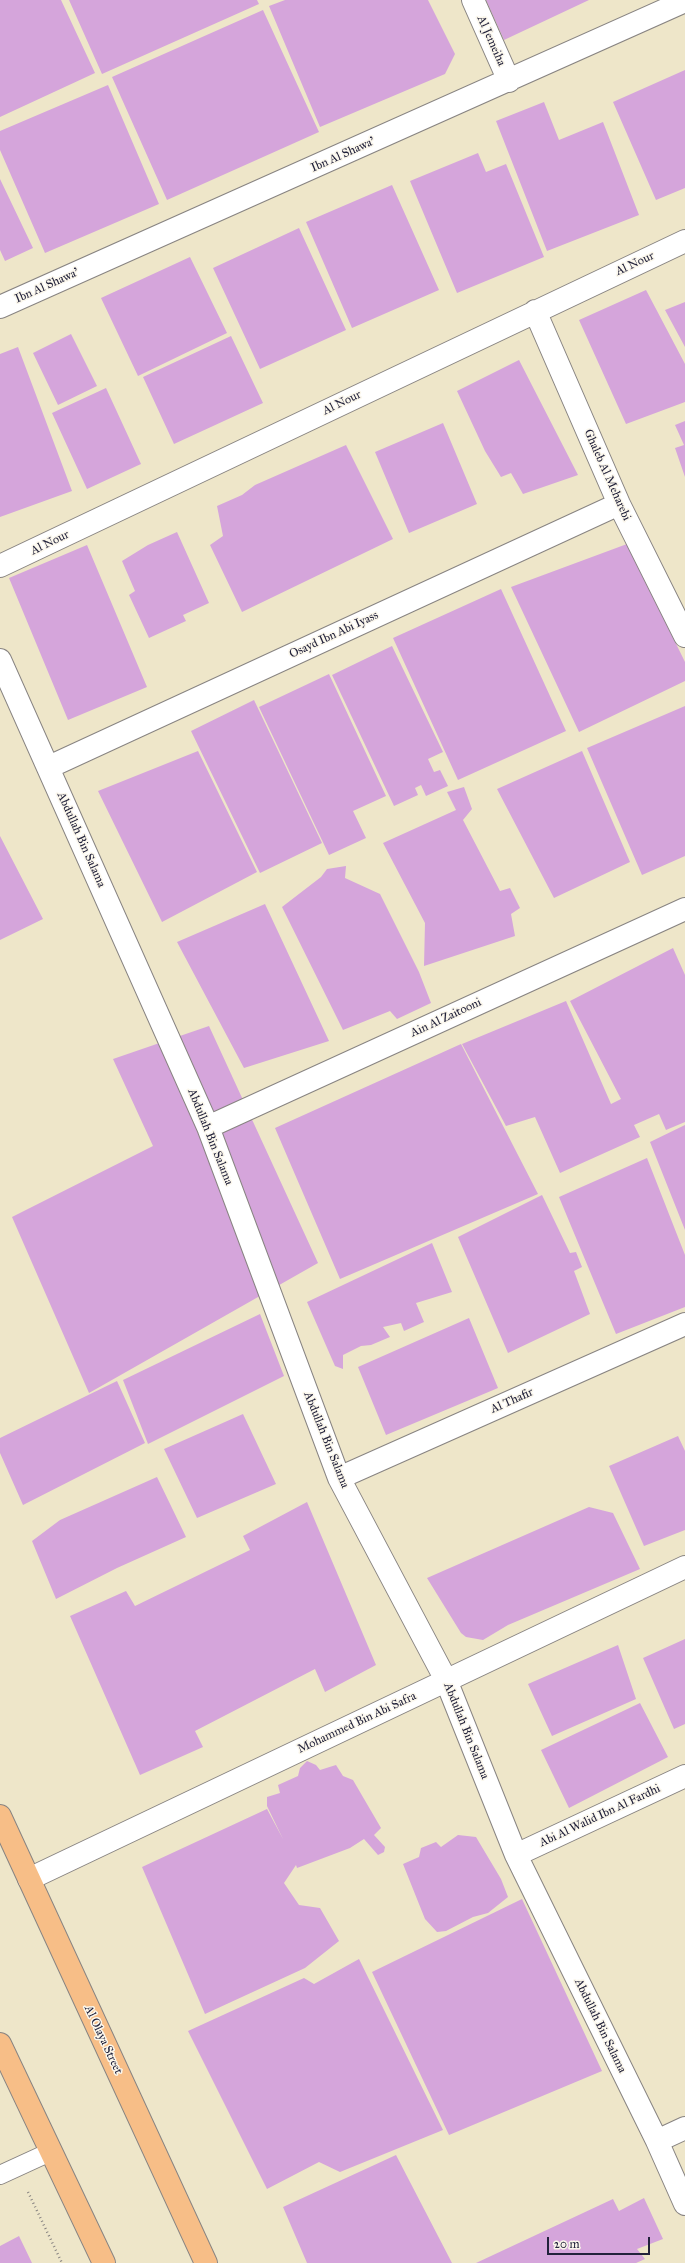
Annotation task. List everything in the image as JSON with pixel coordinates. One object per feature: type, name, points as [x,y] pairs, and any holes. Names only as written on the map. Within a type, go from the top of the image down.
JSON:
[{"type":"main road","name":"Al Olaya Street","points":[[0,1816],[206,2263]]},
{"type":"main road","points":[[0,2044],[104,2263]]},
{"type":"street","name":"Al Jemeiha","points":[[473,0],[509,81]]},
{"type":"street","name":"Ibn Al Shawa'","points":[[0,307],[509,81],[685,1]]},
{"type":"street","name":"Al Nour","points":[[0,566],[685,241]]},
{"type":"street","name":"Ghaleb Al Meharebi","points":[[535,311],[619,504],[685,636]]},
{"type":"street","name":"Osayd Ibn Abi Iyass","points":[[49,767],[619,504]]},
{"type":"street","name":"Abdullah Bin Salama","points":[[0,660],[49,767],[208,1127],[339,1478],[446,1680],[516,1855],[657,2141],[685,2204]]},
{"type":"street","name":"Ain Al Zaitooni","points":[[208,1127],[685,908]]},
{"type":"street","name":"Al Thafir","points":[[339,1478],[685,1324]]},
{"type":"street","name":"Mohammed Bin Abi Safra","points":[[29,1879],[685,1567]]},
{"type":"street","name":"Abi Al Walid Ibn Al Fardhi","points":[[516,1855],[685,1776]]},
{"type":"street","points":[[657,2141],[685,2128]]},
{"type":"lane","points":[[8,2172],[50,2152]]},
{"type":"path","points":[[8,2172],[62,2263]]},
{"type":"building","points":[[0,0],[61,0],[95,73],[0,117]]},
{"type":"building","points":[[69,0],[257,0],[259,4],[102,74]]},
{"type":"building","points":[[285,0],[428,0],[455,54],[445,74],[320,127],[269,6]]},
{"type":"building","points":[[486,0],[589,0],[504,40]]},
{"type":"building","points":[[263,10],[319,132],[167,200],[112,77]]},
{"type":"building","points":[[685,70],[685,188],[656,200],[613,102]]},
{"type":"building","points":[[108,85],[159,204],[45,253],[0,150],[0,131]]},
{"type":"building","points":[[544,102],[559,140],[603,122],[639,215],[547,251],[496,121]]},
{"type":"building","points":[[478,153],[486,172],[506,164],[544,257],[457,293],[410,181]]},
{"type":"building","points":[[0,179],[33,248],[5,261],[0,250]]},
{"type":"building","points":[[392,185],[439,290],[352,328],[306,222]]},
{"type":"building","points":[[299,228],[346,330],[260,369],[213,268]]},
{"type":"building","points":[[190,257],[227,333],[138,376],[101,298]]},
{"type":"building","points":[[646,290],[685,364],[685,402],[626,424],[579,320]]},
{"type":"building","points":[[685,302],[685,347],[665,310]]},
{"type":"building","points":[[71,334],[97,386],[58,405],[33,353]]},
{"type":"building","points":[[231,336],[263,403],[174,444],[143,377]]},
{"type":"building","points":[[18,347],[72,491],[0,517],[0,354]]},
{"type":"building","points":[[519,360],[578,475],[523,494],[511,473],[501,477],[485,451],[457,391]]},
{"type":"building","points":[[106,388],[141,464],[87,489],[52,413]]},
{"type":"building","points":[[685,421],[685,477],[675,448],[684,445],[675,425]]},
{"type":"building","points":[[443,423],[477,504],[409,533],[375,452]]},
{"type":"building","points":[[346,445],[393,539],[242,612],[210,545],[223,536],[217,506],[242,495],[255,485]]},
{"type":"building","points":[[177,532],[209,603],[183,615],[186,621],[149,638],[129,595],[135,591],[122,561],[148,545]]},
{"type":"building","points":[[627,544],[685,662],[685,681],[579,732],[511,587]]},
{"type":"building","points":[[87,545],[147,687],[68,720],[9,578]]},
{"type":"building","points":[[501,589],[566,731],[458,780],[393,638]]},
{"type":"building","points":[[392,646],[443,752],[428,759],[434,772],[440,770],[448,786],[426,796],[421,785],[415,788],[418,795],[394,806],[332,675]]},
{"type":"building","points":[[329,674],[386,796],[353,811],[366,838],[329,855],[259,707]]},
{"type":"building","points":[[254,700],[322,843],[260,873],[191,731]]},
{"type":"building","points":[[685,706],[685,856],[642,875],[587,748]]},
{"type":"building","points":[[198,751],[257,872],[162,922],[98,791]]},
{"type":"building","points":[[582,751],[630,862],[554,898],[497,789]]},
{"type":"building","points":[[464,787],[472,809],[463,820],[500,891],[510,888],[520,908],[511,914],[515,936],[424,966],[425,923],[383,843],[456,810],[447,792]]},
{"type":"building","points":[[0,836],[43,919],[0,940]]},
{"type":"building","points":[[346,866],[345,878],[380,894],[419,972],[431,1003],[397,1019],[390,1011],[343,1030],[282,907],[321,877],[327,869]]},
{"type":"building","points":[[265,904],[329,1041],[244,1068],[177,942]]},
{"type":"building","points":[[673,948],[685,975],[685,1122],[666,1130],[659,1114],[634,1125],[640,1137],[560,1173],[535,1117],[506,1126],[462,1044],[566,1001],[611,1104],[621,1099],[570,1001]]},
{"type":"building","points":[[209,1026],[318,1263],[89,1393],[12,1217],[153,1146],[113,1059]]},
{"type":"building","points":[[461,1044],[538,1194],[340,1279],[275,1128]]},
{"type":"building","points":[[685,1125],[685,1230],[650,1142]]},
{"type":"building","points":[[647,1158],[685,1255],[685,1307],[616,1334],[559,1197]]},
{"type":"building","points":[[542,1195],[570,1253],[576,1252],[582,1267],[574,1271],[590,1314],[508,1353],[458,1237]]},
{"type":"building","points":[[432,1243],[452,1292],[416,1303],[424,1322],[404,1331],[401,1323],[383,1327],[390,1337],[371,1345],[361,1346],[343,1355],[343,1369],[335,1366],[307,1302]]},
{"type":"building","points":[[260,1314],[284,1376],[148,1444],[123,1380]]},
{"type":"building","points":[[469,1318],[498,1388],[386,1435],[358,1367]]},
{"type":"building","points":[[117,1381],[145,1443],[23,1505],[0,1453],[0,1438]]},
{"type":"building","points":[[243,1414],[276,1484],[197,1518],[164,1449]]},
{"type":"building","points":[[678,1436],[685,1451],[685,1530],[644,1546],[609,1466]]},
{"type":"building","points":[[157,1477],[186,1537],[117,1568],[56,1599],[32,1541],[60,1520]]},
{"type":"building","points":[[307,1502],[376,1665],[325,1692],[315,1669],[195,1731],[203,1747],[140,1775],[70,1616],[126,1591],[135,1606],[250,1550],[243,1536]]},
{"type":"building","points":[[589,1507],[613,1513],[640,1569],[508,1625],[483,1640],[466,1637],[461,1633],[427,1578]]},
{"type":"building","points":[[685,1639],[685,1724],[674,1729],[643,1658]]},
{"type":"building","points":[[618,1645],[636,1699],[552,1736],[528,1684]]},
{"type":"building","points":[[640,1703],[668,1757],[569,1808],[541,1750]]},
{"type":"building","points":[[307,1761],[316,1765],[320,1770],[336,1765],[343,1776],[353,1780],[381,1828],[374,1835],[385,1847],[384,1852],[378,1855],[364,1839],[350,1848],[297,1868],[296,1865],[284,1883],[299,1905],[320,1908],[339,1941],[305,1968],[205,2014],[142,1867],[267,1809],[283,1839],[267,1806],[267,1797],[280,1793],[278,1785],[298,1776],[300,1768]]},
{"type":"building","points":[[458,1835],[476,1837],[501,1879],[508,1897],[488,1913],[473,1917],[446,1931],[437,1932],[425,1919],[403,1864],[419,1857],[421,1848],[436,1842],[441,1847]]},
{"type":"building","points":[[522,1899],[602,2071],[449,2135],[372,1972]]},
{"type":"building","points":[[359,1959],[443,2130],[340,2172],[319,2162],[267,2189],[188,2031],[304,1978],[314,1984]]},
{"type":"building","points":[[396,2155],[452,2263],[307,2263],[283,2207]]},
{"type":"building","points":[[644,2198],[663,2239],[637,2249],[645,2259],[636,2263],[476,2263],[613,2199],[619,2211]]},
{"type":"building","points":[[19,2236],[32,2263],[0,2263],[0,2246]]}]
